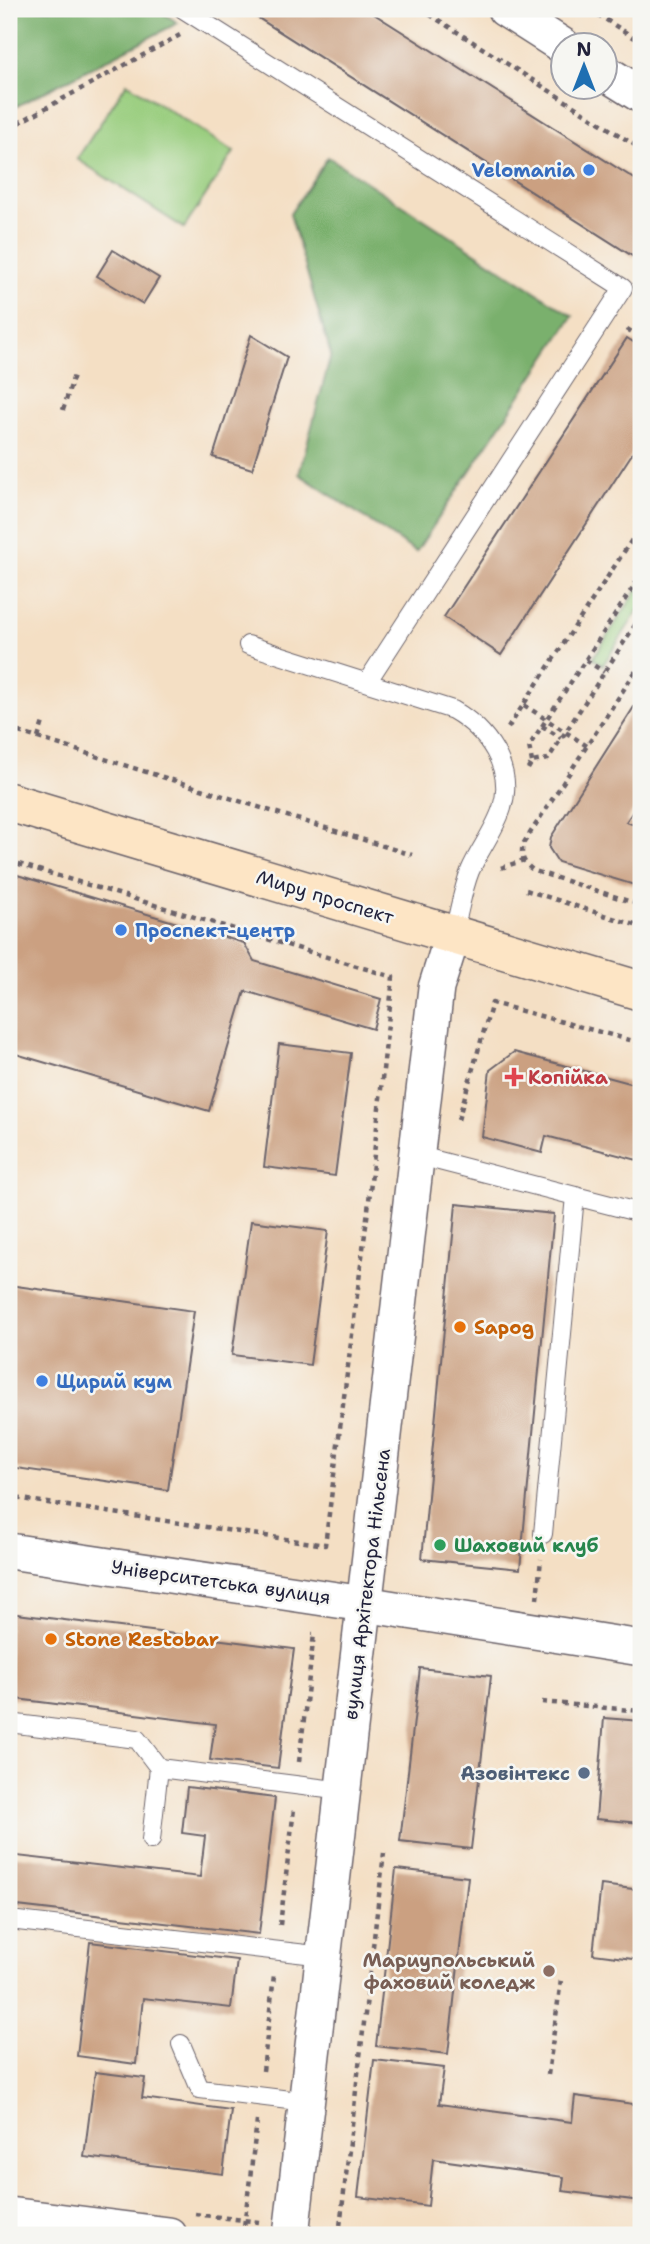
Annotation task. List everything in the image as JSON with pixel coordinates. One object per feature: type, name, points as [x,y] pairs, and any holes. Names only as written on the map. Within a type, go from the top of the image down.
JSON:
[{"type":"main road","name":"Миру проспект","points":[[9,802],[641,990]]},
{"type":"street","points":[[505,9],[548,36]]},
{"type":"street","points":[[618,81],[641,95]]},
{"type":"street","name":"вулиця Архітектора Нільсена","points":[[291,2235],[364,1604],[431,1159],[436,988],[453,934]]},
{"type":"street","name":"Університетська вулиця","points":[[9,1550],[641,1648]]},
{"type":"street","points":[[9,2215],[169,2235]]},
{"type":"lane","points":[[183,9],[623,288],[367,682]]},
{"type":"lane","points":[[248,645],[453,710],[470,720],[484,734],[495,750],[503,778],[502,808],[469,873],[453,934]]},
{"type":"lane","points":[[431,1159],[641,1213]]},
{"type":"lane","points":[[543,1534],[575,1196]]},
{"type":"lane","points":[[9,1723],[137,1739],[159,1768],[151,1840]]},
{"type":"lane","points":[[159,1768],[342,1791]]},
{"type":"lane","points":[[18,1921],[324,1956]]},
{"type":"lane","points":[[181,2044],[200,2089],[306,2102]]},
{"type":"path","points":[[421,9],[641,149]]},
{"type":"path","points":[[589,9],[641,42]]},
{"type":"path","points":[[9,128],[204,23]]},
{"type":"path","points":[[63,410],[75,372]]},
{"type":"path","points":[[495,750],[641,526]]},
{"type":"path","points":[[641,575],[586,660],[552,732],[548,759],[533,762],[529,746],[552,732],[604,672],[641,616]]},
{"type":"path","points":[[586,660],[604,672]]},
{"type":"path","points":[[641,663],[522,849],[524,860],[535,872],[641,905]]},
{"type":"path","points":[[524,705],[587,746]]},
{"type":"path","points":[[37,738],[44,719]]},
{"type":"path","points":[[552,732],[556,726]]},
{"type":"path","points":[[9,729],[412,855]]},
{"type":"path","points":[[501,868],[524,860]]},
{"type":"path","points":[[9,861],[393,977],[368,1210],[326,1545],[9,1497]]},
{"type":"path","points":[[526,890],[641,927]]},
{"type":"path","points":[[431,1159],[492,1003],[641,1043]]},
{"type":"path","points":[[536,1608],[543,1534]]},
{"type":"path","points":[[542,1702],[641,1711]]},
{"type":"path","points":[[339,2235],[384,1853]]},
{"type":"path","points":[[548,2075],[561,1980]]},
{"type":"green space","points":[[9,9],[157,9],[178,23],[9,110]]},
{"type":"green space","points":[[127,83],[234,152],[184,228],[77,159]]},
{"type":"green space","points":[[328,157],[573,316],[416,552],[299,474],[331,355],[290,214]]},
{"type":"green space","points":[[641,584],[641,606],[603,665],[593,658]]},
{"type":"building","points":[[244,9],[366,9],[641,183],[641,246],[634,257]]},
{"type":"building","points":[[113,250],[159,278],[143,304],[97,276]]},
{"type":"building","points":[[251,335],[287,357],[252,469],[213,457]]},
{"type":"building","points":[[627,338],[641,347],[641,440],[501,655],[444,617]]},
{"type":"building","points":[[641,696],[641,799],[626,822],[641,827],[641,887],[558,862],[549,848],[551,837]]},
{"type":"building","points":[[14,874],[244,943],[254,961],[381,999],[373,1029],[245,991],[209,1111],[9,1052],[9,878]]},
{"type":"building","points":[[279,1044],[351,1053],[335,1176],[264,1167]]},
{"type":"building","points":[[514,1052],[641,1086],[641,1161],[546,1136],[542,1153],[482,1137],[490,1070]]},
{"type":"building","points":[[456,1204],[554,1214],[520,1569],[422,1559]]},
{"type":"building","points":[[251,1221],[328,1231],[310,1365],[232,1355]]},
{"type":"building","points":[[9,1285],[194,1311],[168,1490],[9,1467]]},
{"type":"building","points":[[9,1613],[294,1649],[278,1768],[210,1760],[215,1724],[9,1698]]},
{"type":"building","points":[[420,1668],[491,1676],[471,1849],[400,1841]]},
{"type":"building","points":[[604,1718],[641,1721],[641,1823],[596,1819]]},
{"type":"building","points":[[187,1787],[275,1798],[259,1934],[9,1905],[9,1855],[200,1877],[205,1836],[182,1833]]},
{"type":"building","points":[[396,1869],[468,1877],[448,2054],[376,2046]]},
{"type":"building","points":[[601,1885],[641,1890],[641,1960],[593,1954]]},
{"type":"building","points":[[90,1942],[237,1960],[231,2008],[143,1998],[136,2064],[77,2056]]},
{"type":"building","points":[[374,2060],[444,2068],[439,2104],[572,2122],[575,2096],[641,2105],[641,2201],[562,2191],[564,2177],[433,2159],[428,2206],[358,2197]]},
{"type":"building","points":[[95,2072],[145,2078],[142,2098],[231,2110],[223,2174],[84,2157]]},
{"type":"place","name":"Velomania","points":[[589,170]]},
{"type":"place","name":"Проспект-центр","points":[[121,930]]},
{"type":"place","name":"Копійка","points":[[514,1077]]},
{"type":"place","name":"Sapog","points":[[460,1327]]},
{"type":"place","name":"Щирий кум","points":[[42,1381]]},
{"type":"place","name":"Шаховий клуб","points":[[440,1545]]},
{"type":"place","name":"Stone Restobar","points":[[51,1639]]},
{"type":"place","name":"Азовінтекс","points":[[584,1773]]},
{"type":"place","name":"Мариупольський фаховий коледж","points":[[549,1971]]}]
